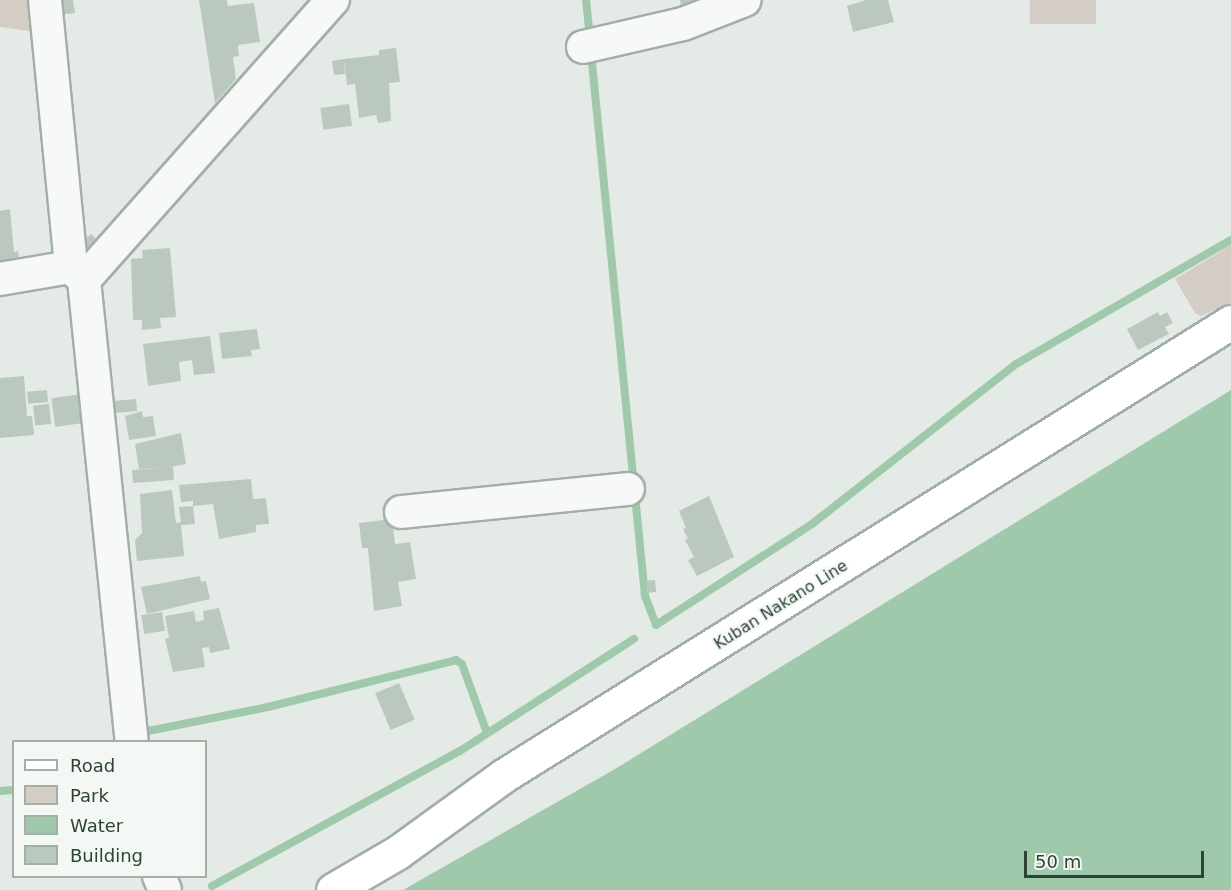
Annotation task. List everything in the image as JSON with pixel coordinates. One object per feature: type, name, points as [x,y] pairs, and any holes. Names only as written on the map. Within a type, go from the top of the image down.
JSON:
[{"type":"main road","name":"Kuban Nakano Line","points":[[333,890],[398,852],[495,781],[1231,322]]},
{"type":"street","points":[[45,0],[132,740]]},
{"type":"street","points":[[0,279],[78,273],[333,0]]},
{"type":"street","points":[[588,47],[683,24],[745,0]]},
{"type":"street","points":[[401,512],[628,489]]},
{"type":"green space","points":[[0,0],[40,0],[43,33],[0,27]]},
{"type":"green space","points":[[1030,0],[1096,0],[1096,24],[1030,24]]},
{"type":"green space","points":[[1231,245],[1231,303],[1201,316],[1195,313],[1175,279]]},
{"type":"water","points":[[1231,390],[1231,890],[403,890],[615,769]]},
{"type":"building","points":[[55,0],[73,0],[75,13],[57,15]]},
{"type":"building","points":[[199,0],[227,0],[228,6],[254,3],[260,42],[238,45],[239,56],[233,57],[236,79],[215,103]]},
{"type":"building","points":[[680,0],[697,0],[697,1],[681,5]]},
{"type":"building","points":[[866,0],[888,0],[894,22],[853,32],[847,6]]},
{"type":"building","points":[[396,48],[400,82],[389,83],[391,121],[378,123],[376,115],[359,118],[355,84],[347,85],[344,59],[379,55],[379,50]]},
{"type":"building","points":[[344,59],[345,74],[334,75],[332,61]]},
{"type":"building","points":[[349,104],[352,126],[323,130],[320,108]]},
{"type":"building","points":[[10,209],[14,252],[18,251],[20,263],[0,267],[0,211]]},
{"type":"building","points":[[91,234],[96,239],[87,247],[83,242]]},
{"type":"building","points":[[170,248],[176,317],[160,318],[161,328],[142,330],[142,320],[133,320],[131,259],[143,258],[142,250]]},
{"type":"building","points":[[1158,312],[1160,316],[1167,312],[1173,323],[1165,327],[1169,334],[1138,350],[1127,329]]},
{"type":"building","points":[[257,329],[260,349],[251,350],[252,356],[222,359],[219,333]]},
{"type":"building","points":[[210,336],[215,373],[194,375],[192,360],[179,362],[181,381],[148,386],[143,344]]},
{"type":"building","points":[[24,376],[27,416],[32,416],[34,435],[0,438],[0,378]]},
{"type":"building","points":[[47,390],[48,402],[28,404],[27,392]]},
{"type":"building","points":[[81,394],[85,423],[55,427],[51,398]]},
{"type":"building","points":[[136,399],[137,411],[108,413],[107,402]]},
{"type":"building","points":[[49,404],[51,424],[35,426],[33,406]]},
{"type":"building","points":[[142,411],[143,417],[153,416],[156,436],[129,440],[125,416]]},
{"type":"building","points":[[181,433],[186,464],[166,468],[173,467],[174,480],[133,483],[132,470],[163,468],[139,469],[135,444]]},
{"type":"building","points":[[251,479],[253,499],[266,498],[269,524],[256,525],[256,532],[219,539],[213,504],[193,506],[193,501],[181,502],[179,485]]},
{"type":"building","points":[[172,490],[176,523],[181,522],[179,507],[193,506],[195,524],[181,525],[184,556],[137,561],[135,540],[142,533],[140,494]]},
{"type":"building","points":[[709,496],[734,557],[697,576],[688,560],[694,557],[685,540],[688,539],[683,529],[686,528],[679,511]]},
{"type":"building","points":[[392,519],[395,544],[410,542],[416,579],[398,582],[402,606],[374,611],[368,548],[362,548],[359,523]]},
{"type":"building","points":[[200,576],[201,582],[206,581],[210,599],[147,614],[141,587]]},
{"type":"building","points":[[655,580],[656,592],[647,593],[646,581]]},
{"type":"building","points":[[219,608],[230,649],[210,653],[209,647],[202,648],[205,667],[173,672],[165,639],[169,638],[165,616],[194,611],[196,622],[204,620],[203,611]]},
{"type":"building","points":[[162,612],[165,631],[144,634],[141,615]]},
{"type":"building","points":[[399,683],[415,720],[391,730],[375,693]]},
{"type":"waterway","points":[[586,0],[590,38]]},
{"type":"waterway","points":[[591,53],[645,596],[656,625],[812,524],[1016,364],[1231,240]]},
{"type":"waterway","points":[[212,886],[460,751],[634,639]]},
{"type":"waterway","points":[[138,733],[268,707],[456,660],[462,664],[487,733]]},
{"type":"waterway","points":[[0,791],[12,790]]}]
